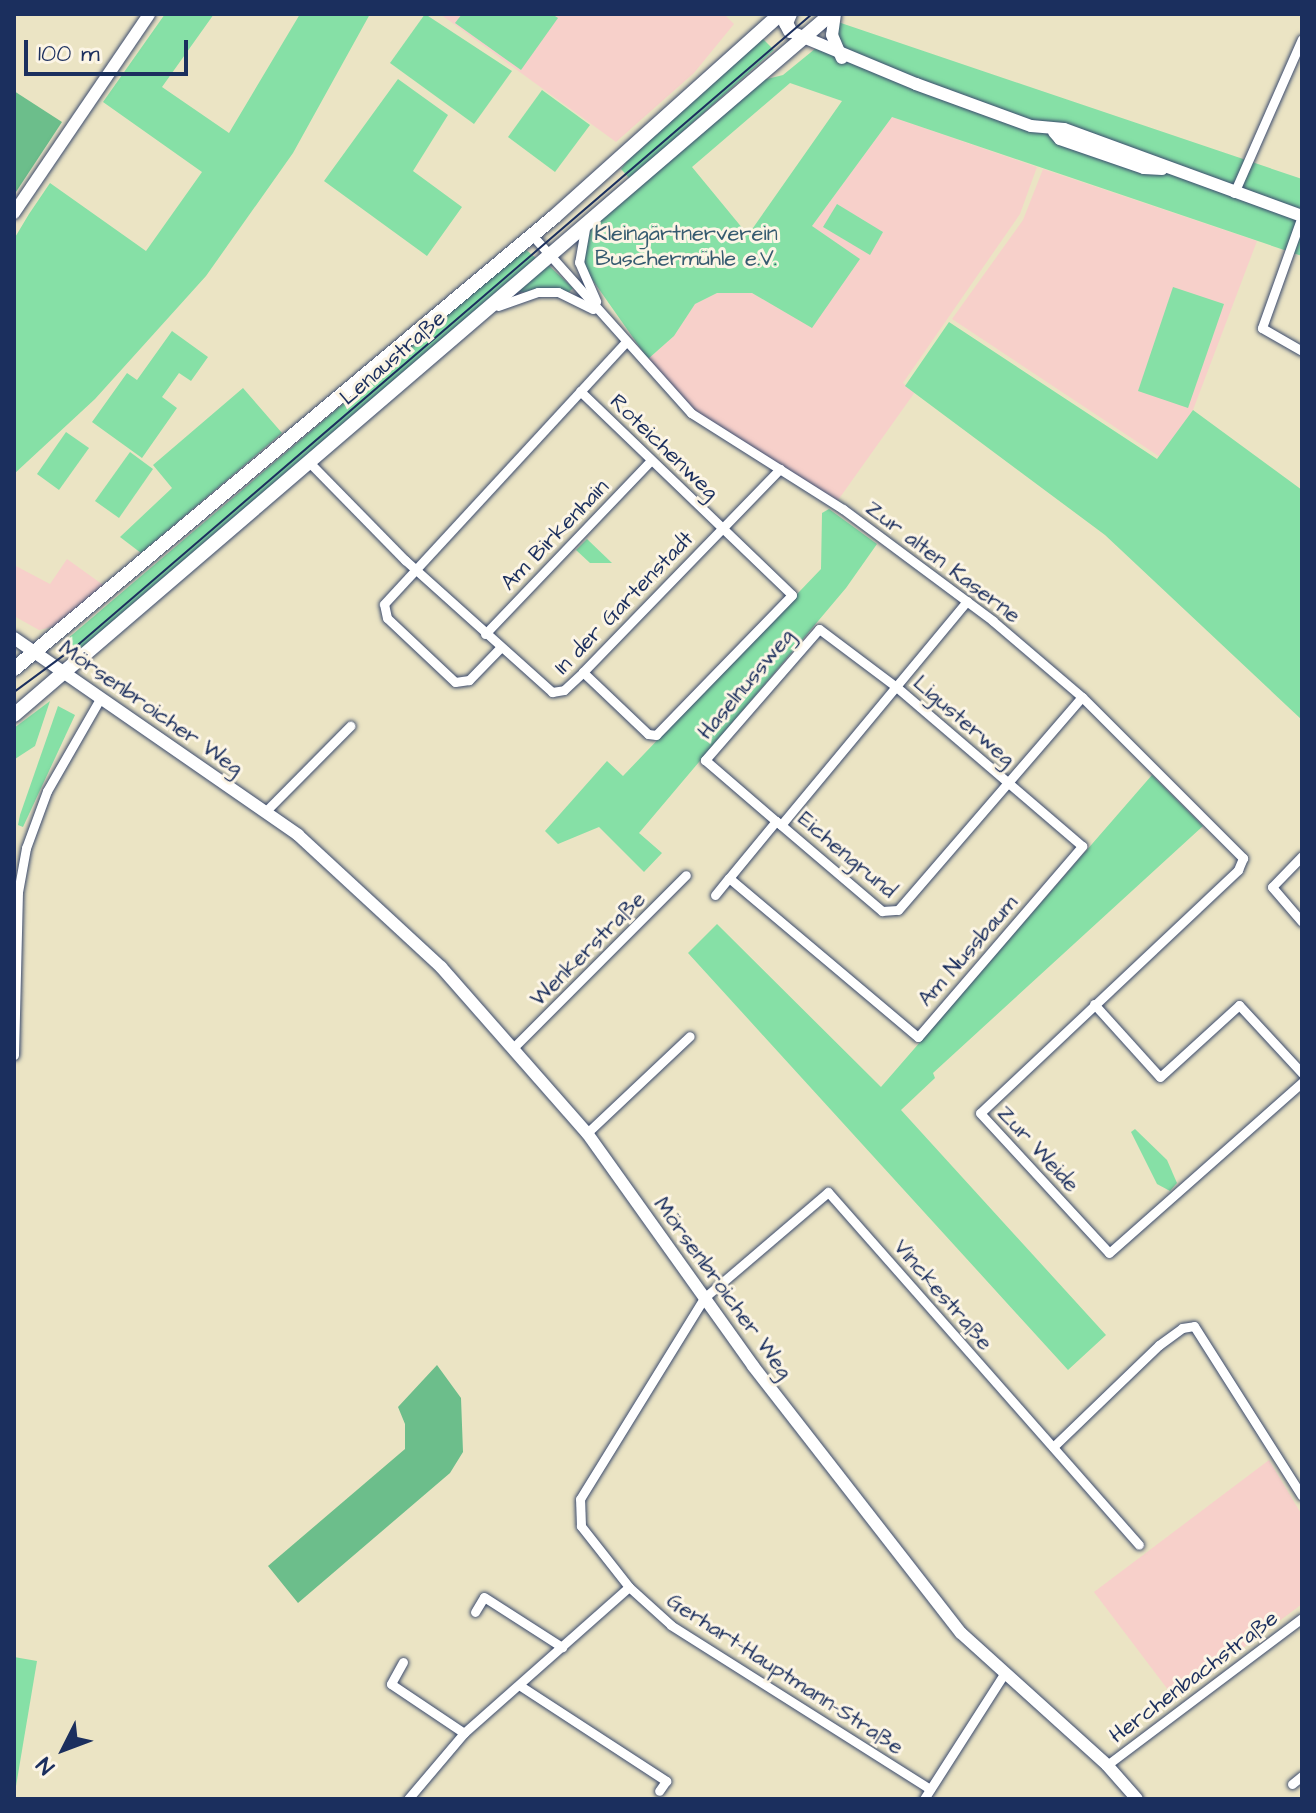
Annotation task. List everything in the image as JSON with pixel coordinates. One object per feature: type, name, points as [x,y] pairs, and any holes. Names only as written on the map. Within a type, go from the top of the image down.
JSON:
[{"type":"main road","points":[[790,14],[786,23],[797,35]]},
{"type":"main road","name":"Lenaustraße","points":[[14,715],[549,255],[797,35],[833,14]]},
{"type":"main road","name":"Lenaustraße","points":[[14,669],[532,235],[772,16]]},
{"type":"street","points":[[14,213],[149,14]]},
{"type":"street","points":[[833,14],[832,35],[842,58]]},
{"type":"street","points":[[772,16],[797,35],[842,58],[1054,132],[1060,139],[1144,168],[1162,169],[1302,216],[1262,328],[1302,351]]},
{"type":"street","points":[[1234,193],[1302,39]]},
{"type":"street","name":"Zur alten Kaserne","points":[[588,221],[579,262],[603,314]]},
{"type":"street","name":"Zur alten Kaserne","points":[[532,235],[691,413],[780,469],[967,601],[1082,697],[1244,861]]},
{"type":"street","name":"Zur alten Kaserne","points":[[477,316],[538,292],[572,297],[603,314]]},
{"type":"street","points":[[500,648],[461,684],[387,618],[384,604],[626,342]]},
{"type":"street","name":"Roteichenweg","points":[[580,391],[792,595],[659,733],[648,734],[583,672]]},
{"type":"street","name":"Am Birkenhain","points":[[485,634],[651,460]]},
{"type":"street","name":"In der Gartenstadt","points":[[308,461],[485,634],[552,692],[564,690],[583,672],[780,469]]},
{"type":"street","name":"Eichengrund","points":[[967,601],[778,823],[891,914],[1009,784],[1082,697]]},
{"type":"street","name":"Haselnussweg","points":[[778,823],[705,760],[819,629],[895,686]]},
{"type":"street","name":"Mörsenbroicher Weg","points":[[14,638],[266,811],[441,967],[587,1133],[704,1298],[961,1633],[1107,1765],[1137,1799]]},
{"type":"street","name":"Ligusterweg","points":[[895,686],[1009,784]]},
{"type":"street","points":[[14,1055],[18,892],[26,848],[47,791],[101,697]]},
{"type":"street","points":[[266,811],[350,726]]},
{"type":"street","name":"Am Nussbaum","points":[[729,878],[918,1037],[1082,846],[1009,784]]},
{"type":"street","points":[[715,895],[778,823]]},
{"type":"street","points":[[1302,856],[1272,887],[1302,922]]},
{"type":"street","name":"Zur Weide","points":[[1244,861],[980,1113],[1109,1253],[1302,1082]]},
{"type":"street","name":"Wenkerstraße","points":[[514,1047],[686,875]]},
{"type":"street","points":[[1094,1004],[1160,1077],[1239,1005],[1302,1073]]},
{"type":"street","points":[[587,1133],[690,1036]]},
{"type":"street","name":"Vinckestraße","points":[[704,1298],[828,1192],[1139,1545]]},
{"type":"street","name":"Gerhart-Hauptmann-Straße","points":[[704,1298],[580,1499],[581,1526],[629,1587],[671,1625],[930,1789]]},
{"type":"street","points":[[1053,1447],[1159,1345],[1182,1328],[1194,1326],[1302,1496]]},
{"type":"street","points":[[408,1799],[464,1733],[629,1587]]},
{"type":"street","points":[[475,1612],[484,1597],[562,1647]]},
{"type":"street","name":"Herchenbachstraße","points":[[1107,1765],[1302,1618]]},
{"type":"street","points":[[403,1662],[391,1684],[464,1733]]},
{"type":"street","points":[[924,1799],[1004,1674]]},
{"type":"street","points":[[519,1685],[666,1781],[659,1791]]},
{"type":"street","points":[[1292,1784],[1302,1776]]},
{"type":"shaded area","points":[[440,14],[724,14],[734,24],[694,73],[616,142]]},
{"type":"shaded area","points":[[892,117],[1037,167],[1020,214],[903,383],[915,392],[836,503],[695,414],[648,359],[674,336],[695,304],[717,293],[752,293],[811,327],[812,226]]},
{"type":"shaded area","points":[[1043,169],[1257,241],[1193,410],[1160,457],[952,319],[1023,220]]},
{"type":"shaded area","points":[[67,559],[106,587],[56,626],[39,630],[14,616],[14,565],[50,584]]},
{"type":"shaded area","points":[[1269,1460],[1302,1515],[1302,1604],[1175,1699],[1094,1592]]},
{"type":"green space","points":[[165,14],[214,14],[162,87],[229,133],[300,14],[370,14],[293,153],[206,276],[95,399],[14,474],[14,239],[29,214],[50,183],[146,251],[202,172],[103,102]]},
{"type":"green space","points":[[425,14],[512,71],[474,124],[390,63]]},
{"type":"green space","points":[[462,14],[552,14],[558,18],[521,70],[455,23]]},
{"type":"green space","name":"Kleingärtnerverein Buschermühle e.V.","points":[[838,22],[1302,179],[1302,256],[892,117],[812,226],[860,259],[812,328],[752,293],[717,293],[695,304],[674,336],[648,359],[582,265],[588,230],[763,80],[783,75],[832,35]],"holes":[[[790,83],[842,101],[748,235],[692,167]]]},
{"type":"green space","points":[[762,38],[774,50],[630,179],[621,169],[628,160]]},
{"type":"green space","points":[[398,79],[448,115],[413,171],[462,207],[427,256],[324,181]]},
{"type":"green space","points":[[542,90],[590,125],[555,172],[508,137]]},
{"type":"green space","points":[[14,91],[62,122],[14,195]]},
{"type":"green space","points":[[837,204],[883,232],[870,255],[823,227]]},
{"type":"green space","points":[[525,249],[537,259],[80,651],[66,640]]},
{"type":"green space","points":[[546,263],[573,288],[569,292],[513,292]]},
{"type":"green space","points":[[1173,287],[1224,304],[1188,408],[1138,391]]},
{"type":"green space","points":[[949,322],[1157,459],[1193,410],[1302,490],[1302,720],[1105,535],[905,386]]},
{"type":"green space","points":[[172,331],[208,357],[191,381],[179,373],[162,397],[177,408],[142,458],[92,422],[127,373],[137,380]]},
{"type":"green space","points":[[243,388],[282,433],[141,553],[120,537],[172,488],[153,465]]},
{"type":"green space","points":[[66,432],[89,448],[59,490],[37,474]]},
{"type":"green space","points":[[130,452],[153,469],[119,518],[95,501]]},
{"type":"green space","points":[[829,509],[877,544],[846,588],[639,833],[662,853],[644,872],[599,827],[558,844],[545,831],[607,761],[623,776],[821,569],[822,513]]},
{"type":"green space","points":[[587,539],[612,563],[590,563],[576,550]]},
{"type":"green space","points":[[50,701],[35,746],[15,759],[14,728]]},
{"type":"green space","points":[[58,706],[75,715],[23,827],[18,825],[20,815]]},
{"type":"green space","points":[[1152,775],[1203,826],[933,1073],[935,1078],[901,1110],[1106,1335],[1068,1370],[688,953],[717,924],[881,1087]]},
{"type":"green space","points":[[1135,1129],[1167,1160],[1177,1183],[1170,1191],[1157,1184],[1131,1132]]},
{"type":"green space","points":[[437,1365],[461,1398],[463,1452],[450,1473],[298,1603],[268,1566],[405,1449],[405,1424],[398,1407]]},
{"type":"green space","points":[[14,1657],[37,1661],[14,1798]]},
{"type":"tram line","points":[[14,692],[79,644],[812,14]]}]
